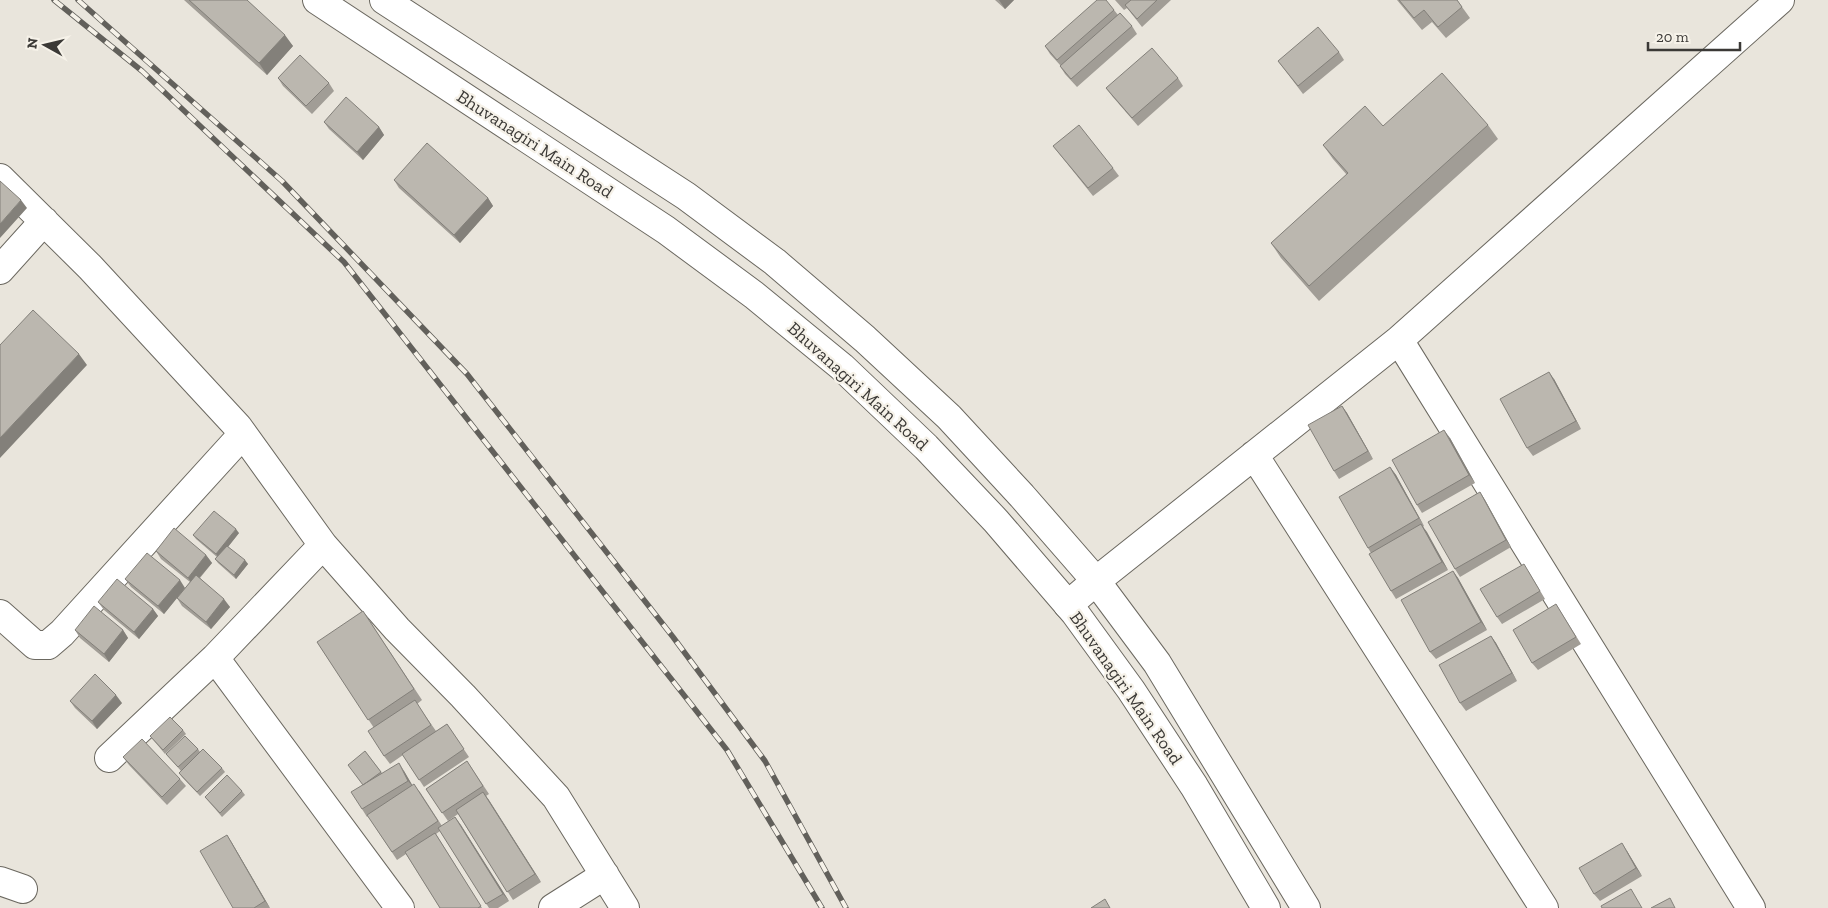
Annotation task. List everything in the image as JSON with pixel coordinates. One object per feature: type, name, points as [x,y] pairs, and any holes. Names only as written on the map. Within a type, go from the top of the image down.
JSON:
[{"type":"street","name":"Bhuvanagiri Main Road","points":[[317,0],[666,230],[754,295],[842,367],[926,447],[996,521],[1068,605],[1142,706],[1194,786],[1266,908]]},
{"type":"street","name":"Bhuvanagiri Main Road","points":[[384,0],[686,196],[775,262],[865,339],[948,418],[1022,496],[1096,581],[1157,663],[1306,908]]},
{"type":"street","points":[[1068,605],[1399,340],[1780,0]]},
{"type":"street","points":[[0,178],[90,267],[243,434],[323,544],[397,629],[463,696],[556,796],[625,908]]},
{"type":"street","points":[[0,270],[44,221]]},
{"type":"street","points":[[1399,340],[1751,908]]},
{"type":"street","points":[[0,614],[35,644],[48,645],[75,618],[243,434]]},
{"type":"street","points":[[1254,455],[1536,903]]},
{"type":"street","points":[[109,758],[215,658],[323,544]]},
{"type":"street","points":[[215,658],[400,908]]},
{"type":"street","points":[[553,908],[605,874]]},
{"type":"building","points":[[189,0],[247,0],[285,35],[259,63]]},
{"type":"building","points":[[1097,0],[1106,0],[1114,10],[1057,60],[1045,46]]},
{"type":"building","points":[[1131,0],[1157,0],[1137,19],[1125,5]]},
{"type":"building","points":[[1399,0],[1457,0],[1462,7],[1438,27],[1424,10],[1414,18]]},
{"type":"building","points":[[1120,13],[1132,26],[1071,79],[1060,66]]},
{"type":"building","points":[[1318,27],[1339,52],[1298,86],[1278,61]]},
{"type":"building","points":[[1152,48],[1178,78],[1132,118],[1106,88]]},
{"type":"building","points":[[300,55],[329,83],[306,106],[278,78]]},
{"type":"building","points":[[1442,73],[1488,125],[1309,286],[1271,243],[1348,173],[1323,145],[1365,106],[1383,126]]},
{"type":"building","points":[[346,97],[379,127],[357,152],[324,122]]},
{"type":"building","points":[[1079,125],[1113,168],[1088,188],[1053,146]]},
{"type":"building","points":[[427,143],[488,198],[454,235],[394,180]]},
{"type":"building","points":[[0,181],[21,200],[0,224]]},
{"type":"building","points":[[33,310],[79,354],[0,438],[0,345]]},
{"type":"building","points":[[1549,372],[1576,421],[1527,448],[1500,399]]},
{"type":"building","points":[[1342,406],[1368,451],[1334,471],[1308,425]]},
{"type":"building","points":[[1444,430],[1469,475],[1417,505],[1392,460]]},
{"type":"building","points":[[1390,467],[1419,518],[1368,548],[1339,497]]},
{"type":"building","points":[[1480,492],[1506,540],[1455,569],[1428,522]]},
{"type":"building","points":[[214,511],[236,529],[216,554],[193,535]]},
{"type":"building","points":[[1421,524],[1442,562],[1391,591],[1369,554]]},
{"type":"building","points":[[174,528],[206,555],[188,578],[156,551]]},
{"type":"building","points":[[227,546],[245,560],[234,575],[215,559]]},
{"type":"building","points":[[147,553],[180,580],[158,606],[125,579]]},
{"type":"building","points":[[1524,564],[1540,591],[1497,617],[1480,589]]},
{"type":"building","points":[[1453,571],[1481,622],[1430,652],[1401,600]]},
{"type":"building","points":[[196,575],[224,599],[206,622],[177,598]]},
{"type":"building","points":[[117,579],[153,609],[134,632],[98,602]]},
{"type":"building","points":[[1556,604],[1576,637],[1532,663],[1513,630]]},
{"type":"building","points":[[94,606],[123,630],[104,654],[75,630]]},
{"type":"building","points":[[363,611],[414,689],[368,720],[317,642]]},
{"type":"building","points":[[1491,636],[1512,673],[1460,703],[1439,665]]},
{"type":"building","points":[[95,674],[116,695],[92,721],[70,701]]},
{"type":"building","points":[[415,700],[431,725],[384,756],[368,731]]},
{"type":"building","points":[[170,717],[183,730],[163,750],[150,736]]},
{"type":"building","points":[[447,724],[464,749],[419,780],[402,754]]},
{"type":"building","points":[[185,736],[198,749],[178,767],[166,754]]},
{"type":"building","points":[[142,739],[180,779],[162,797],[123,757]]},
{"type":"building","points":[[203,749],[222,768],[197,792],[179,773]]},
{"type":"building","points":[[365,751],[381,772],[363,785],[348,765]]},
{"type":"building","points":[[467,761],[483,786],[442,813],[426,789]]},
{"type":"building","points":[[399,763],[408,781],[362,809],[351,792]]},
{"type":"building","points":[[227,775],[242,791],[220,813],[205,797]]},
{"type":"building","points":[[414,784],[438,821],[392,852],[367,815]]},
{"type":"building","points":[[483,792],[535,874],[507,892],[456,810]]},
{"type":"building","points":[[455,817],[503,894],[486,904],[438,828]]},
{"type":"building","points":[[435,833],[481,906],[478,908],[440,908],[405,852]]},
{"type":"building","points":[[227,835],[265,901],[254,908],[233,908],[200,851]]},
{"type":"building","points":[[1622,843],[1636,868],[1594,894],[1579,868]]},
{"type":"building","points":[[1631,889],[1642,908],[1602,908],[1601,906]]},
{"type":"building","points":[[1670,898],[1675,908],[1651,908]]},
{"type":"building","points":[[1105,899],[1110,908],[1091,908]]},
{"type":"railway","points":[[54,0],[142,71],[344,262],[727,750],[822,908]]},
{"type":"railway","points":[[78,0],[282,181],[467,374],[673,637],[765,761],[846,908]]}]
